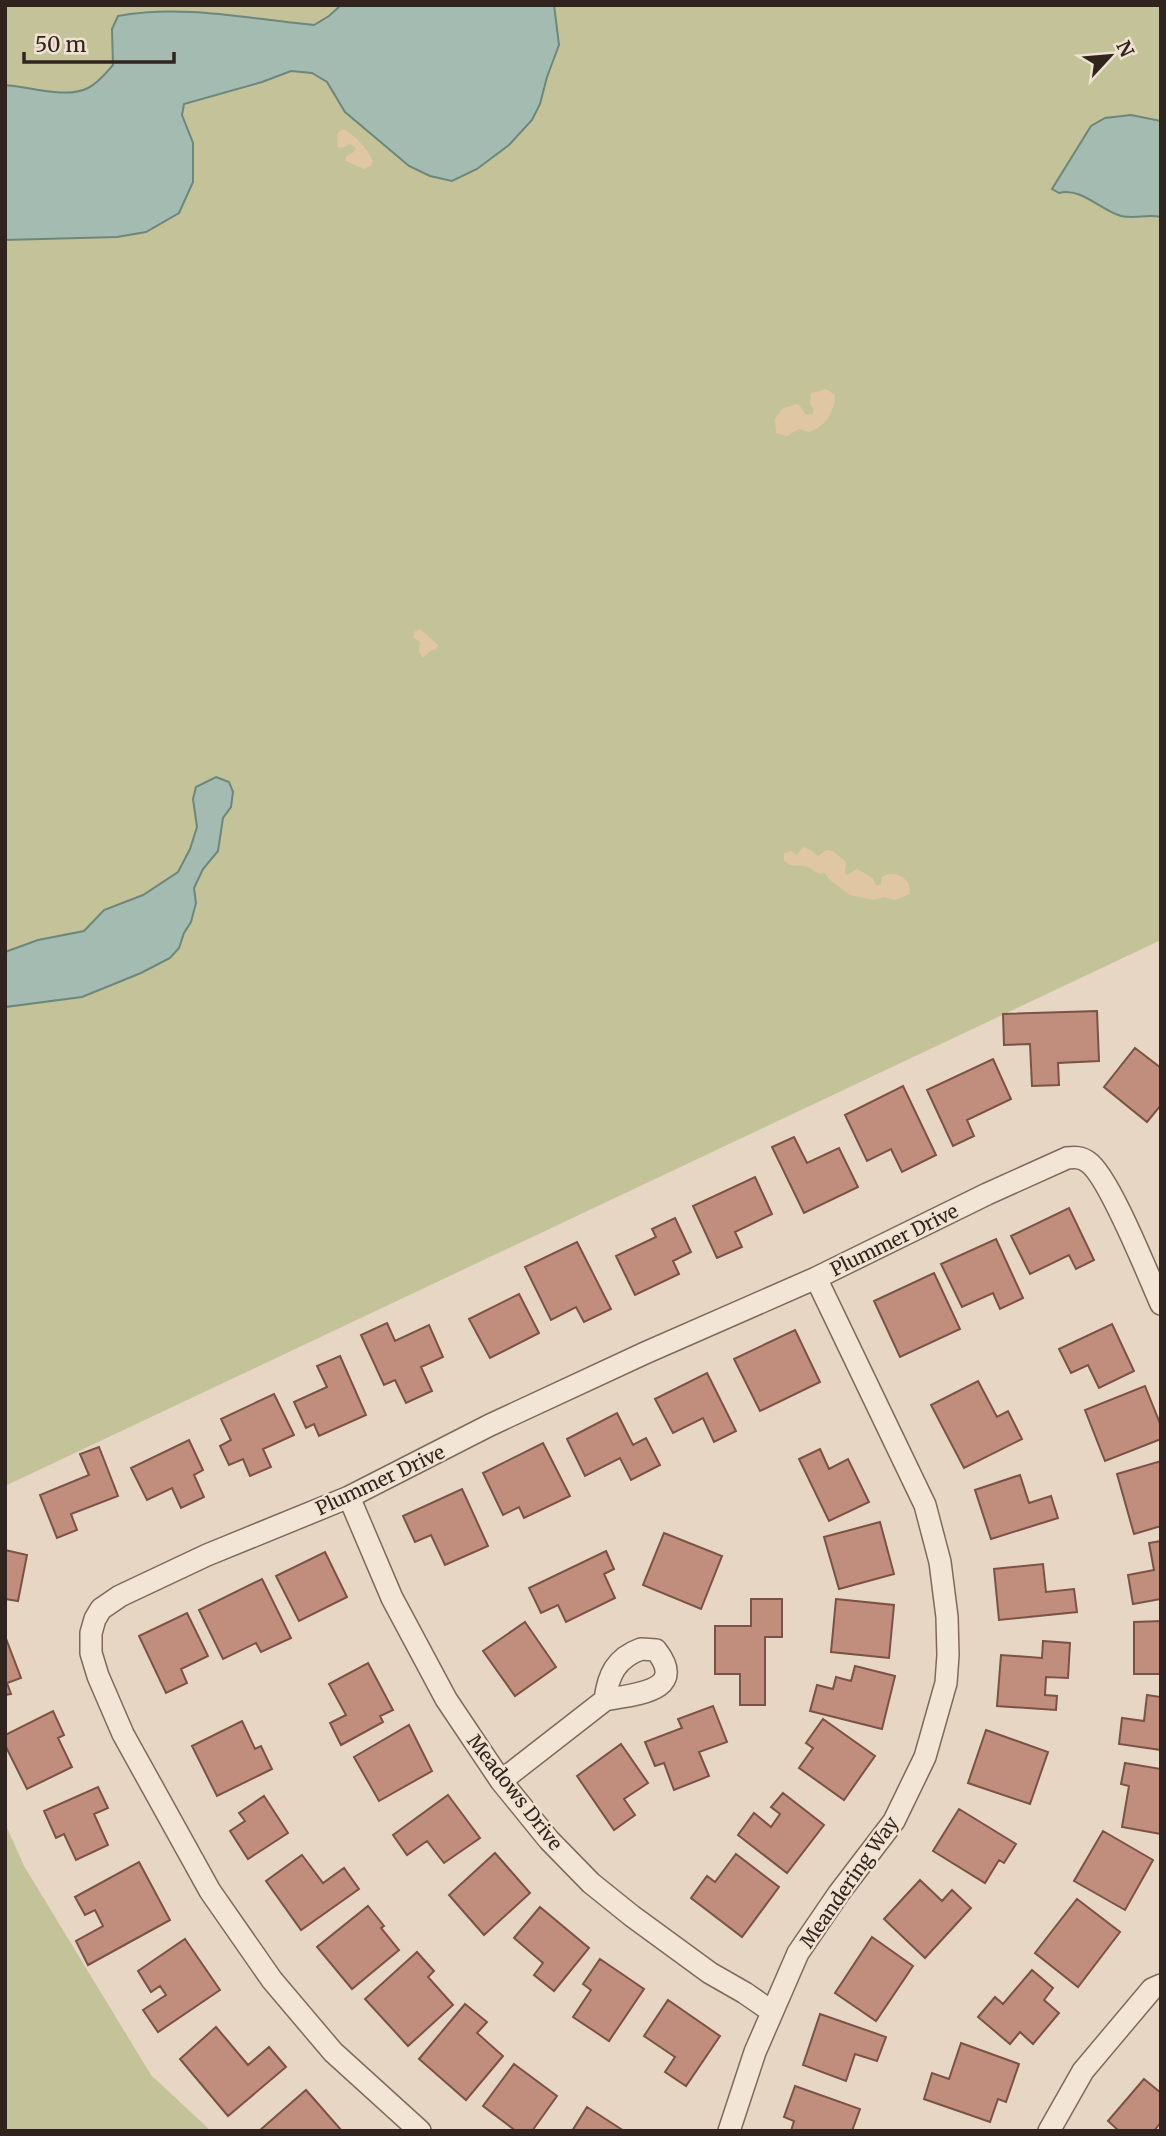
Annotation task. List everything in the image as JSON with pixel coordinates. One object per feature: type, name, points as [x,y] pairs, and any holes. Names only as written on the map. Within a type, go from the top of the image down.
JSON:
[{"type":"street","name":"Plummer Drive","points":[[420,2131],[333,2052],[272,1980],[210,1891],[123,1734],[98,1676],[91,1653],[91,1633],[95,1619],[102,1609],[120,1596],[207,1555],[349,1497],[490,1425],[816,1278],[1067,1158],[1079,1157],[1091,1163],[1108,1188],[1161,1304]]},
{"type":"street","name":"Meandering Way","points":[[729,2131],[755,2052],[798,1953],[839,1893],[894,1821],[925,1757],[946,1683],[947,1617],[940,1562],[925,1505],[816,1278]]},
{"type":"street","name":"Meadows Drive","points":[[349,1497],[414,1643],[446,1699],[501,1781],[549,1840],[591,1883],[632,1916],[710,1973],[771,2011]]},
{"type":"street","points":[[501,1781],[605,1700]]},
{"type":"street","points":[[1049,2131],[1083,2071],[1156,1987],[1161,1969]]},
{"type":"shaded area","points":[[5,5],[1161,5],[1161,940],[5,1486]]},
{"type":"shaded area","points":[[341,5],[554,5],[559,45],[540,104],[532,120],[509,145],[477,169],[452,181],[430,176],[409,166],[345,112],[327,82],[312,73],[291,71],[184,104],[182,115],[193,143],[193,182],[179,213],[146,232],[117,237],[5,240],[5,85],[59,92],[79,91],[92,86],[113,65],[112,29],[118,16],[191,12],[314,25]]},
{"type":"shaded area","points":[[1131,115],[1161,121],[1161,217],[1121,216],[1083,196],[1059,193],[1052,189],[1091,126],[1105,118]]},
{"type":"shaded area","points":[[216,777],[229,782],[233,792],[231,807],[223,818],[218,851],[203,869],[194,888],[196,903],[191,922],[179,948],[170,958],[82,997],[5,1007],[5,952],[38,940],[84,931],[104,910],[143,895],[178,872],[190,849],[197,827],[193,799],[196,787]]},
{"type":"shaded area","points":[[5,1823],[24,1866],[151,2075],[211,2131],[5,2131]]},
{"type":"sand","points":[[343,129],[364,147],[373,161],[371,166],[364,169],[346,161],[346,156],[356,148],[350,144],[337,147],[338,132]]},
{"type":"sand","points":[[826,389],[835,395],[835,401],[828,418],[820,426],[809,432],[799,429],[787,436],[776,433],[775,419],[782,409],[796,404],[806,415],[812,414],[814,410],[810,404],[811,393]]},
{"type":"sand","points":[[420,629],[438,645],[423,658],[419,652],[420,642],[413,637],[415,631]]},
{"type":"sand","points":[[803,847],[818,856],[826,850],[833,851],[846,862],[847,875],[857,869],[873,878],[876,886],[881,884],[882,877],[886,875],[900,876],[909,884],[910,894],[895,900],[884,897],[874,900],[850,895],[825,873],[819,874],[806,866],[790,865],[784,861],[784,853],[791,851],[797,855]]},
{"type":"building","points":[[1097,1011],[1099,1061],[1058,1063],[1059,1085],[1032,1086],[1030,1044],[1004,1045],[1003,1014]]},
{"type":"building","points":[[1135,1048],[1161,1068],[1161,1105],[1147,1122],[1104,1087]]},
{"type":"building","points":[[993,1059],[1011,1099],[967,1120],[974,1136],[953,1146],[927,1090]]},
{"type":"building","points":[[903,1086],[936,1155],[902,1172],[891,1149],[867,1161],[845,1115]]},
{"type":"building","points":[[794,1137],[807,1163],[839,1148],[858,1187],[804,1213],[772,1147]]},
{"type":"building","points":[[755,1177],[772,1214],[735,1232],[742,1247],[717,1258],[693,1206]]},
{"type":"building","points":[[1069,1208],[1094,1260],[1076,1269],[1069,1255],[1030,1274],[1011,1236]]},
{"type":"building","points":[[675,1218],[691,1252],[673,1261],[679,1274],[635,1295],[616,1256],[656,1237],[652,1229]]},
{"type":"building","points":[[996,1239],[1023,1298],[1000,1309],[993,1293],[962,1307],[941,1264]]},
{"type":"building","points":[[577,1242],[611,1309],[584,1322],[576,1307],[551,1320],[525,1267]]},
{"type":"building","points":[[934,1273],[960,1329],[900,1357],[874,1301]]},
{"type":"building","points":[[519,1294],[539,1333],[490,1358],[469,1319]]},
{"type":"building","points":[[387,1323],[395,1341],[429,1325],[443,1357],[421,1367],[432,1391],[406,1403],[395,1380],[384,1385],[361,1335]]},
{"type":"building","points":[[1112,1324],[1134,1371],[1099,1388],[1088,1365],[1071,1373],[1059,1349]]},
{"type":"building","points":[[795,1330],[820,1382],[760,1411],[734,1359]]},
{"type":"building","points":[[340,1356],[366,1415],[319,1436],[314,1424],[306,1428],[294,1402],[327,1387],[317,1366]]},
{"type":"building","points":[[707,1373],[736,1431],[714,1442],[703,1418],[673,1433],[655,1399]]},
{"type":"building","points":[[978,1381],[997,1417],[1008,1411],[1022,1439],[964,1468],[931,1405]]},
{"type":"building","points":[[1145,1386],[1161,1426],[1161,1439],[1105,1461],[1085,1410]]},
{"type":"building","points":[[274,1394],[294,1435],[263,1449],[271,1467],[250,1476],[243,1459],[229,1465],[220,1446],[231,1440],[221,1419]]},
{"type":"building","points":[[617,1413],[633,1445],[646,1438],[660,1465],[631,1480],[620,1458],[585,1476],[567,1439]]},
{"type":"building","points":[[189,1440],[203,1470],[194,1475],[204,1497],[181,1508],[172,1488],[147,1500],[131,1468]]},
{"type":"building","points":[[543,1443],[570,1496],[524,1518],[519,1507],[503,1515],[483,1473]]},
{"type":"building","points":[[99,1447],[118,1496],[71,1514],[77,1530],[57,1538],[40,1495],[89,1475],[80,1454]]},
{"type":"building","points":[[820,1449],[829,1469],[848,1459],[869,1502],[829,1521],[799,1459]]},
{"type":"building","points":[[1161,1461],[1161,1526],[1134,1534],[1117,1474]]},
{"type":"building","points":[[1020,1475],[1029,1503],[1051,1496],[1058,1518],[991,1539],[975,1490]]},
{"type":"building","points":[[462,1489],[488,1546],[445,1565],[431,1535],[415,1542],[403,1516]]},
{"type":"building","points":[[880,1522],[894,1574],[839,1589],[824,1537]]},
{"type":"building","points":[[664,1533],[722,1556],[701,1609],[643,1585]]},
{"type":"building","points":[[1161,1541],[1161,1599],[1133,1604],[1128,1575],[1154,1570],[1149,1543]]},
{"type":"building","points":[[5,1550],[27,1555],[18,1601],[5,1599]]},
{"type":"building","points":[[606,1551],[614,1569],[604,1574],[615,1598],[566,1622],[558,1605],[541,1613],[529,1588]]},
{"type":"building","points":[[325,1552],[347,1597],[299,1621],[276,1576]]},
{"type":"building","points":[[1043,1564],[1046,1592],[1074,1589],[1077,1612],[999,1620],[994,1569]]},
{"type":"building","points":[[262,1579],[291,1638],[261,1652],[256,1643],[223,1659],[199,1610]]},
{"type":"building","points":[[751,1599],[782,1599],[782,1637],[765,1637],[765,1705],[740,1705],[740,1674],[715,1674],[715,1626],[751,1626]]},
{"type":"building","points":[[836,1599],[894,1605],[889,1658],[831,1652]]},
{"type":"building","points":[[187,1613],[208,1656],[181,1669],[187,1683],[166,1693],[139,1636]]},
{"type":"building","points":[[1161,1621],[1161,1674],[1134,1674],[1134,1622]]},
{"type":"building","points":[[525,1622],[556,1667],[515,1696],[483,1651]]},
{"type":"building","points":[[5,1636],[21,1678],[7,1683],[11,1694],[5,1695]]},
{"type":"building","points":[[1043,1641],[1070,1643],[1068,1678],[1046,1677],[1045,1695],[1057,1696],[1056,1710],[997,1706],[1001,1655],[1042,1658]]},
{"type":"building","points":[[368,1663],[393,1710],[380,1716],[383,1722],[341,1745],[330,1723],[346,1715],[329,1684]]},
{"type":"building","points":[[855,1666],[895,1676],[882,1729],[810,1711],[817,1685],[833,1689],[836,1677],[851,1681]]},
{"type":"building","points":[[1147,1695],[1161,1697],[1161,1750],[1119,1744],[1122,1718],[1144,1721]]},
{"type":"building","points":[[713,1706],[727,1742],[699,1752],[709,1776],[674,1790],[664,1763],[655,1766],[645,1742],[682,1728],[678,1719]]},
{"type":"building","points":[[53,1711],[64,1735],[58,1738],[72,1767],[27,1789],[5,1745],[5,1735]]},
{"type":"building","points":[[823,1719],[875,1756],[844,1800],[799,1768],[813,1748],[806,1743]]},
{"type":"building","points":[[242,1721],[255,1749],[261,1746],[272,1769],[217,1796],[192,1746]]},
{"type":"building","points":[[409,1725],[432,1771],[379,1801],[354,1757]]},
{"type":"building","points":[[986,1730],[1048,1752],[1030,1804],[968,1783]]},
{"type":"building","points":[[621,1744],[648,1783],[624,1799],[635,1815],[614,1830],[577,1776]]},
{"type":"building","points":[[1125,1763],[1161,1769],[1161,1834],[1122,1827],[1129,1786],[1121,1784]]},
{"type":"building","points":[[98,1787],[108,1808],[94,1814],[108,1845],[76,1860],[64,1834],[56,1838],[44,1811]]},
{"type":"building","points":[[783,1793],[824,1825],[787,1873],[738,1835],[754,1813],[771,1827],[780,1814],[771,1807]]},
{"type":"building","points":[[448,1795],[480,1838],[444,1863],[427,1841],[407,1855],[393,1835]]},
{"type":"building","points":[[264,1796],[288,1833],[248,1859],[230,1831],[245,1821],[239,1813]]},
{"type":"building","points":[[959,1809],[1016,1844],[1004,1863],[999,1860],[985,1883],[933,1851]]},
{"type":"building","points":[[1103,1831],[1153,1860],[1125,1910],[1074,1881]]},
{"type":"building","points":[[495,1853],[530,1893],[484,1935],[449,1895]]},
{"type":"building","points":[[736,1854],[779,1887],[742,1937],[691,1898],[707,1876],[715,1882]]},
{"type":"building","points":[[302,1855],[323,1883],[344,1868],[359,1889],[301,1930],[266,1881]]},
{"type":"building","points":[[139,1862],[170,1920],[88,1965],[76,1941],[103,1926],[95,1910],[85,1915],[75,1897]]},
{"type":"building","points":[[920,1880],[942,1901],[952,1890],[971,1908],[925,1958],[884,1919]]},
{"type":"building","points":[[1077,1899],[1120,1932],[1078,1987],[1035,1953]]},
{"type":"building","points":[[368,1906],[399,1950],[352,1989],[317,1947]]},
{"type":"building","points":[[540,1907],[589,1948],[554,1991],[534,1975],[543,1963],[514,1938]]},
{"type":"building","points":[[872,1937],[913,1966],[876,2021],[835,1993]]},
{"type":"building","points":[[185,1939],[220,1990],[158,2032],[143,2010],[166,1995],[160,1986],[151,1992],[138,1971]]},
{"type":"building","points":[[417,1952],[434,1971],[428,1977],[453,2005],[408,2046],[365,1999]]},
{"type":"building","points":[[600,1959],[644,1989],[609,2041],[573,2017],[591,1990],[583,1984]]},
{"type":"building","points":[[1032,1970],[1053,1988],[1044,2000],[1059,2013],[1033,2044],[1020,2032],[1010,2044],[978,2017],[995,1997],[1003,2004]]},
{"type":"building","points":[[668,2000],[720,2036],[686,2086],[665,2072],[675,2057],[644,2036]]},
{"type":"building","points":[[465,2004],[487,2022],[477,2033],[503,2056],[466,2100],[419,2059]]},
{"type":"building","points":[[820,2014],[886,2037],[877,2061],[855,2054],[846,2081],[803,2065]]},
{"type":"building","points":[[216,2027],[248,2065],[269,2047],[286,2067],[228,2116],[180,2059]]},
{"type":"building","points":[[961,2043],[1019,2064],[1006,2102],[998,2099],[990,2122],[924,2099],[932,2073],[949,2079]]},
{"type":"building","points":[[514,2064],[557,2096],[532,2131],[516,2131],[483,2106]]},
{"type":"building","points":[[1144,2079],[1161,2093],[1161,2122],[1154,2131],[1119,2131],[1108,2121]]},
{"type":"building","points":[[795,2086],[860,2109],[852,2131],[791,2131],[794,2121],[784,2117]]},
{"type":"building","points":[[306,2090],[342,2131],[259,2131]]},
{"type":"building","points":[[587,2107],[624,2131],[572,2131]]}]
